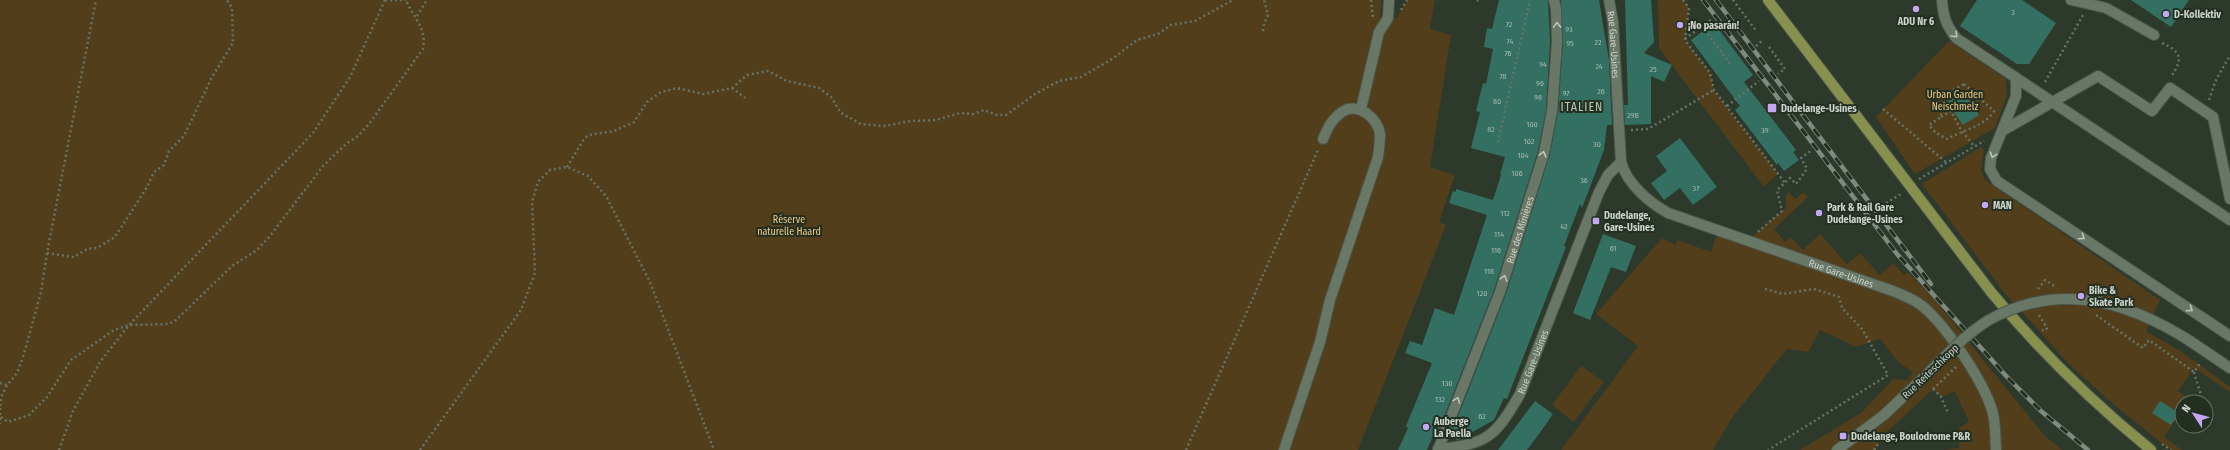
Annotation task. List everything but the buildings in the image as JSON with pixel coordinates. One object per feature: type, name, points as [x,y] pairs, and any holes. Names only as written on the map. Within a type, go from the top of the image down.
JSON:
[{"type":"main road","points":[[1768,0],[2024,332],[2071,381],[2150,450]]},
{"type":"street","points":[[1361,109],[1379,32],[1388,18],[1389,0]]},
{"type":"street","name":"Rue des Minières","points":[[1438,450],[1500,292],[1544,153],[1552,111],[1557,42],[1556,10],[1554,0]]},
{"type":"street","name":"Rue Gare-Usines","points":[[1609,0],[1613,22],[1621,162],[1630,180],[1656,206],[1668,214],[1893,291],[1912,299],[1928,310],[1962,355],[1987,395],[1993,412],[1996,450]]},
{"type":"street","points":[[1942,0],[1943,14],[1947,27],[1956,38],[2230,220]]},
{"type":"street","points":[[2071,0],[2106,8],[2154,35]]},
{"type":"street","points":[[2002,131],[2098,76],[2152,111],[2170,88],[2213,117],[2230,199]]},
{"type":"street","points":[[2016,78],[2016,96],[1991,158],[1990,169],[1997,181],[2230,336]]},
{"type":"street","points":[[1284,450],[1320,342],[1330,300],[1378,157],[1380,134],[1374,119],[1361,109],[1344,110],[1331,121],[1323,139]]},
{"type":"street","name":"Rue Gare-Usines","points":[[1438,450],[1480,446],[1496,429],[1520,394],[1599,192],[1608,175],[1621,162]]},
{"type":"street","name":"Rue Reiteschkopp","points":[[1837,450],[1884,415],[1963,339],[1989,320],[2016,308],[2045,301],[2075,300],[2105,302],[2133,311],[2162,324],[2208,353]]},
{"type":"street","points":[[2208,353],[2230,368]]},
{"type":"path","points":[[0,424],[2,417],[0,407],[2,395],[7,385],[17,373],[24,354],[41,292],[47,253],[96,0]]},
{"type":"path","points":[[47,253],[74,257],[87,249],[97,248],[115,236],[148,187],[154,172],[164,166],[169,151],[184,136],[212,77],[233,43],[232,8],[227,0]]},
{"type":"path","points":[[2,417],[8,422],[29,415],[47,397],[71,360],[114,330],[129,325],[169,324],[176,320],[232,266],[257,250],[270,236],[323,166],[346,143],[358,136],[369,124],[423,49],[425,40],[417,16],[410,9],[406,0],[385,0],[350,77],[313,133],[129,325],[100,362],[73,411],[59,450]]},
{"type":"path","points":[[417,16],[427,0]]},
{"type":"path","points":[[567,167],[584,139],[589,135],[614,132],[634,122],[648,102],[661,92],[676,88],[703,94],[732,88],[748,75],[768,71],[787,81],[818,88],[831,98],[841,113],[861,124],[884,126],[936,120],[960,113],[974,114],[984,110],[997,115],[1006,115],[1035,94],[1059,81],[1081,77],[1112,59],[1137,40],[1158,34],[1171,25],[1195,21],[1233,0]]},
{"type":"path","points":[[1263,31],[1268,15],[1264,0]]},
{"type":"path","points":[[1498,142],[1530,0]]},
{"type":"path","points":[[1683,0],[1689,8],[1685,40],[1710,74],[1714,90],[1785,182]]},
{"type":"path","points":[[1732,0],[1757,32]]},
{"type":"path","points":[[2039,93],[2087,10]]},
{"type":"path","points":[[1685,40],[1713,18]]},
{"type":"path","points":[[1702,26],[1731,66]]},
{"type":"path","points":[[1756,46],[1763,40]]},
{"type":"path","points":[[1769,47],[1785,69],[1778,74]]},
{"type":"path","points":[[2170,88],[2166,85],[2179,63],[2180,57],[2172,48]]},
{"type":"path","points":[[2204,111],[2216,82],[2230,55]]},
{"type":"path","points":[[1726,106],[1759,81]]},
{"type":"path","points":[[1941,116],[1941,105],[1950,92],[1964,84],[1994,111],[1991,117],[1975,126],[1961,130],[1947,139],[1936,133],[1929,125],[1951,111],[1961,130],[1974,146]]},
{"type":"path","points":[[732,88],[745,98]]},
{"type":"path","points":[[1619,130],[1648,129],[1714,90]]},
{"type":"path","points":[[1883,109],[1947,163]]},
{"type":"path","points":[[1922,184],[1918,179],[2002,131]]},
{"type":"path","points":[[1186,450],[1323,139]]},
{"type":"path","points":[[1747,241],[1782,211],[1777,190],[1790,178],[1796,184],[1807,169],[1801,158],[1812,150]]},
{"type":"path","points":[[420,450],[521,310],[535,273],[532,202],[538,182],[550,170],[567,167],[588,176],[606,196],[644,269],[714,450]]},
{"type":"path","points":[[1886,203],[1911,187]]},
{"type":"path","points":[[2037,291],[2045,280],[2057,288]]},
{"type":"path","points":[[1766,289],[1783,294],[1814,289],[1839,297],[1842,308],[1862,329],[1888,375],[1768,450]]},
{"type":"path","points":[[2031,305],[2047,328],[2046,330],[2041,330]]},
{"type":"path","points":[[2094,314],[2143,348],[2149,340],[2194,372],[2201,394]]},
{"type":"path","points":[[2194,372],[2208,353]]},
{"type":"path","points":[[1923,378],[1941,397],[1948,413]]},
{"type":"path","points":[[0,383],[7,385]]},
{"type":"path","points":[[1874,450],[1885,434]]},
{"type":"green space","name":"Réserve naturelle Haard","points":[[0,0],[1381,0],[1380,18],[1397,18],[1407,0],[1435,0],[1430,29],[1451,35],[1430,167],[1455,175],[1439,222],[1446,225],[1358,450],[0,450]]},
{"type":"green space","points":[[1658,0],[1683,0],[1689,8],[1685,40],[1710,73],[1714,90],[1778,174],[1764,187],[1659,48]]},
{"type":"green space","name":"Urban Garden Neischmelz","points":[[1949,41],[2006,79],[2007,95],[1995,128],[1915,174],[1876,117]]},
{"type":"green space","name":"Bike & Skate Park","points":[[1981,147],[1984,150],[1981,170],[1985,180],[2160,300],[2146,331],[2182,352],[2230,387],[2230,392],[2194,368],[2178,391],[2182,394],[2174,394],[2174,423],[2164,437],[2182,450],[2171,450],[2160,442],[2106,398],[2068,363],[2004,292],[1922,184]]},
{"type":"green space","points":[[1789,192],[1795,199],[1804,192],[1808,197],[1774,229],[1785,242],[1791,237],[1803,250],[1820,234],[1847,264],[1860,253],[1880,275],[1893,263],[1904,275],[1908,272],[1934,299],[2044,435],[2062,450],[1944,450],[1959,448],[1959,428],[1969,422],[1955,391],[1941,397],[1933,389],[1885,434],[1876,447],[1876,450],[1800,450],[1861,413],[1893,379],[1907,380],[1913,372],[1900,364],[1880,339],[1856,347],[1820,330],[1808,352],[1787,349],[1732,418],[1713,450],[1561,450],[1638,346],[1596,314],[1662,238],[1675,245],[1678,240],[1711,252],[1718,231],[1747,241],[1786,208],[1786,195]]},
{"type":"green space","points":[[1581,366],[1604,382],[1574,422],[1552,405]]},
{"type":"railway","points":[[1703,0],[1897,254],[2007,377],[2041,411],[2088,450]]},
{"type":"railway","points":[[1716,0],[1931,284]]},
{"type":"place","name":"ADU Nr 6","points":[[1916,9]]},
{"type":"place","name":"D-Kollektiv","points":[[2166,14]]},
{"type":"place","name":"¡No pasarán!","points":[[1680,25]]},
{"type":"place","name":"Dudelange-Usines","points":[[1772,108]]},
{"type":"place","name":"MAN","points":[[1985,205]]},
{"type":"place","name":"Park & Rail Gare Dudelange-Usines","points":[[1819,213]]},
{"type":"place","name":"Dudelange, Gare-Usines","points":[[1596,221]]},
{"type":"place","name":"Bike & Skate Park","points":[[2081,296]]},
{"type":"place","name":"Auberge La Paella","points":[[1426,427]]},
{"type":"place","name":"Dudelange, Boulodrome P&R","points":[[1843,436]]},
{"type":"district","name":"ITALIEN","points":[[1582,107]]}]
